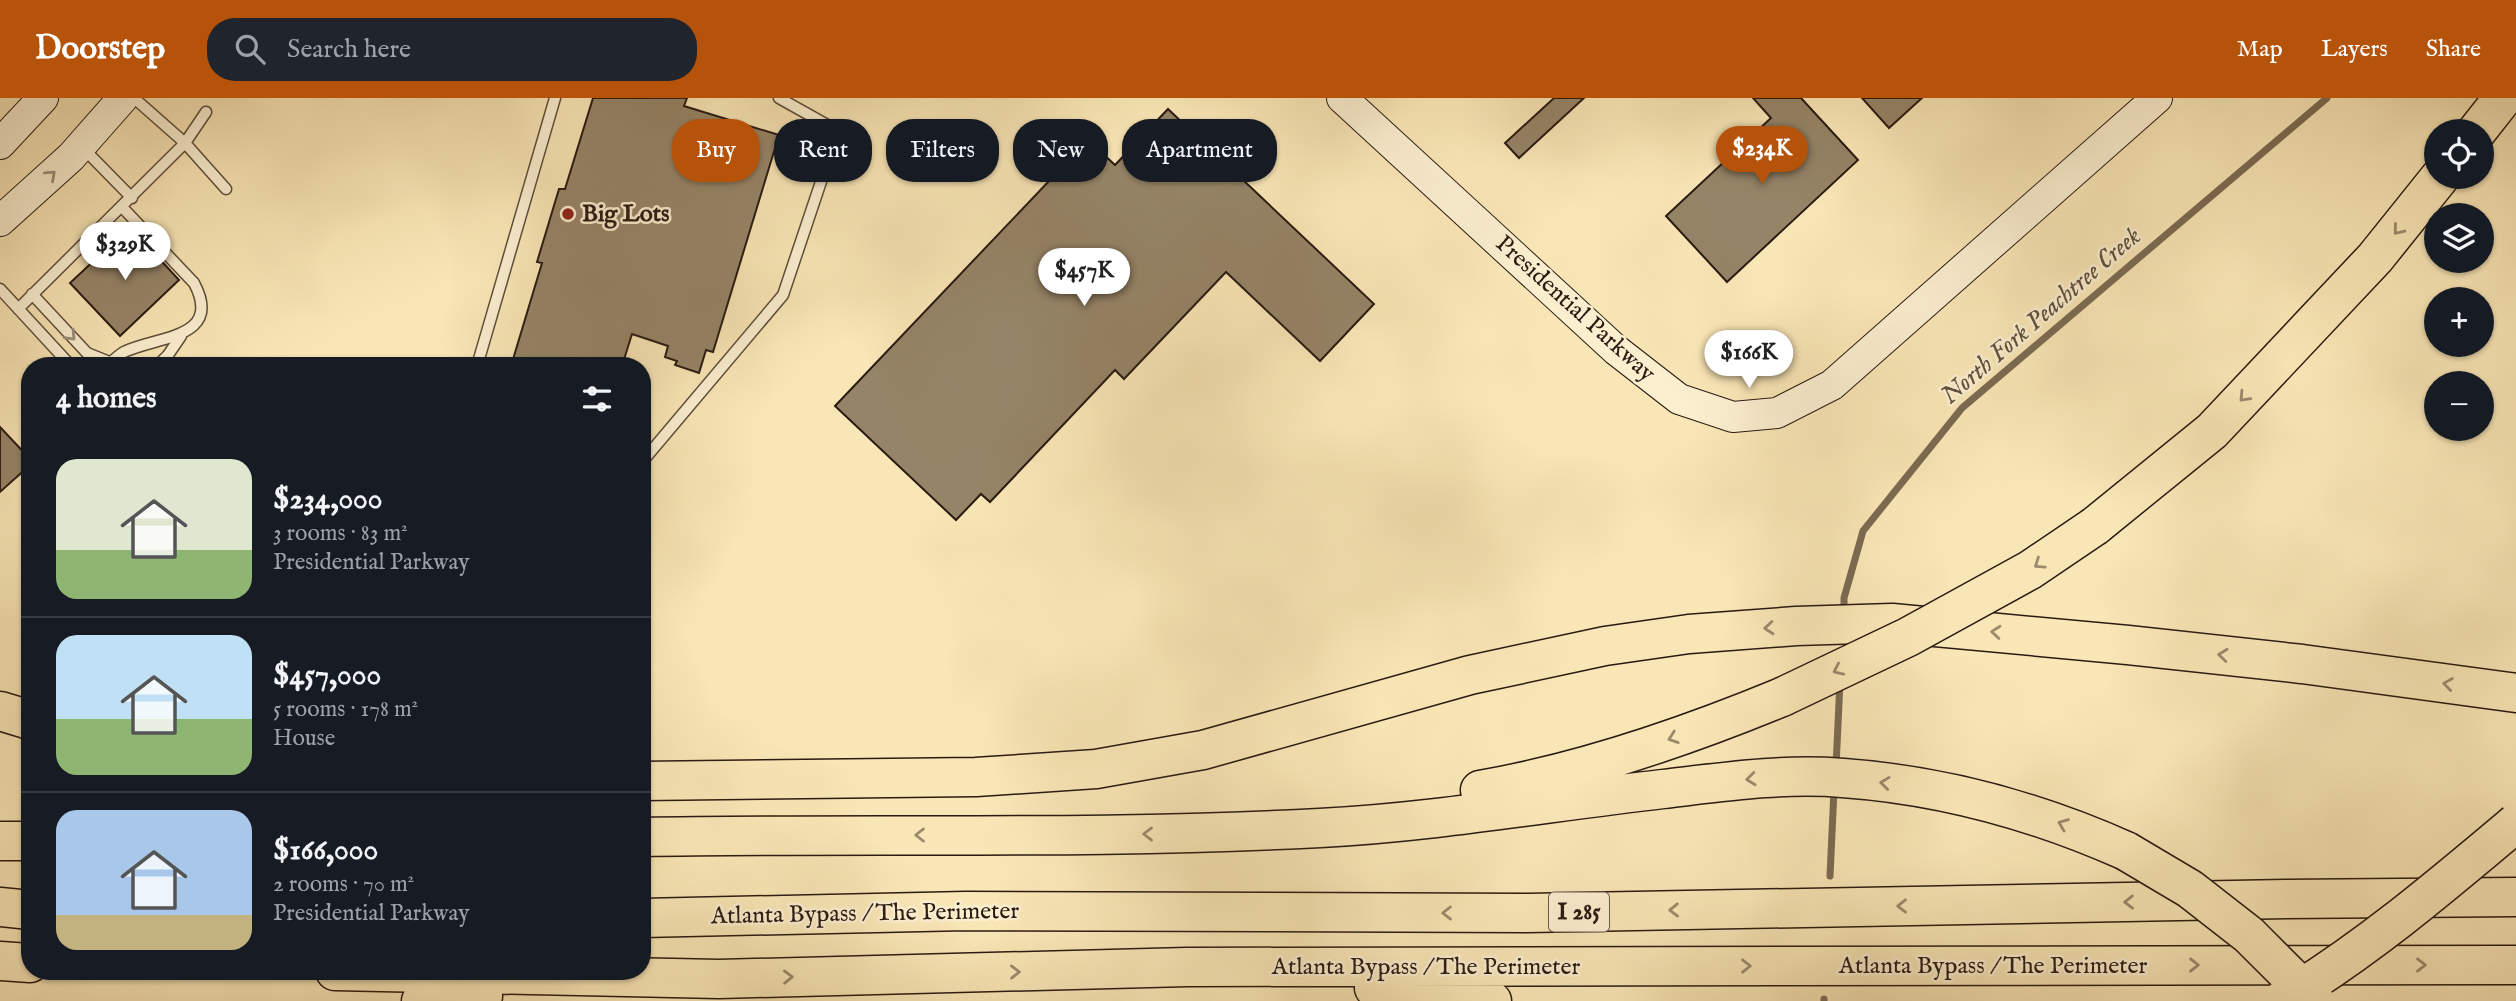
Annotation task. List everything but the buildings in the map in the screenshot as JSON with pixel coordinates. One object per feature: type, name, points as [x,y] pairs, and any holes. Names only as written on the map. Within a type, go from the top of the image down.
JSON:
[{"type":"highway","points":[[2486,119],[2503,98]]},
{"type":"highway","points":[[1216,834],[1501,787],[1623,755],[1724,721],[1782,697],[1908,637],[2030,570],[2095,526],[2213,430],[2375,258],[2430,189]]},
{"type":"highway","points":[[651,781],[976,777],[1096,769],[1203,750],[1470,675],[1605,646],[1689,634],[1796,626],[1892,623],[1920,625],[2302,664],[2516,693]]},
{"type":"highway","points":[[0,711],[21,717]]},
{"type":"highway","points":[[652,835],[1216,834],[1335,828],[1457,816],[1760,778],[1831,777],[1927,788],[1998,803],[2043,817],[2126,851],[2190,889],[2249,935],[2315,1001]]},
{"type":"highway","points":[[2281,1001],[2333,970],[2400,919],[2516,823]]},
{"type":"highway","points":[[0,841],[21,841]]},
{"type":"highway","points":[[2286,898],[2516,887]]},
{"type":"highway","name":"Atlanta Bypass / The Perimeter","points":[[651,918],[966,911],[1528,913],[2286,898],[2516,897]]},
{"type":"highway","points":[[0,907],[21,909]]},
{"type":"highway","points":[[0,961],[21,962]]},
{"type":"highway","name":"Atlanta Bypass / The Perimeter","points":[[651,978],[719,979],[1187,967],[2516,965]]},
{"type":"highway","points":[[1187,967],[1492,1001]]},
{"type":"highway","points":[[422,1001],[719,979]]},
{"type":"street","points":[[0,144],[43,98]]},
{"type":"street","points":[[0,220],[81,146],[123,98]]},
{"type":"street","name":"Presidential Parkway","points":[[1342,98],[1616,350],[1679,400],[1733,416],[1777,413],[1832,385],[2157,98]]},
{"type":"lane","points":[[134,98],[185,144],[226,189]]},
{"type":"lane","points":[[480,357],[555,98]]},
{"type":"lane","points":[[651,451],[783,295],[838,131],[779,98]]},
{"type":"lane","points":[[18,309],[185,144],[206,112]]},
{"type":"lane","points":[[81,146],[132,198]]},
{"type":"lane","points":[[122,207],[194,283],[202,298],[202,310],[196,322],[181,336],[166,357]]},
{"type":"lane","points":[[0,289],[63,357]]},
{"type":"lane","points":[[32,294],[87,353],[95,357]]},
{"type":"lane","points":[[120,357],[123,352],[181,336]]},
{"type":"waterway","name":"North Fork Peachtree Creek","points":[[1844,609],[1844,598],[1863,531],[1962,408],[2327,98]]},
{"type":"waterway","name":"North Fork Peachtree Creek","points":[[1836,767],[1840,681]]},
{"type":"waterway","name":"North Fork Peachtree Creek","points":[[1830,876],[1834,790]]},
{"type":"place","name":"Big Lots","points":[[568,214]]}]
